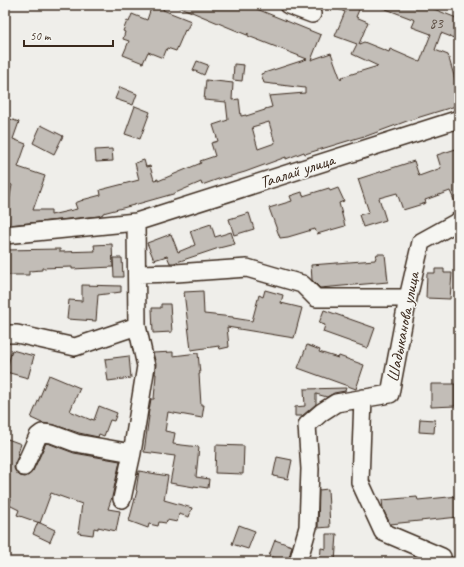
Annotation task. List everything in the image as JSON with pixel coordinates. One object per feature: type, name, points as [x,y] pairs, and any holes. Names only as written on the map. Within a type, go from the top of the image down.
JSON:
[{"type":"street","points":[[288,5],[312,14]]},
{"type":"street","name":"Таалай улица","points":[[5,235],[136,222],[459,119]]},
{"type":"street","name":"Шадыканова улица","points":[[298,562],[308,527],[310,469],[307,425],[322,412],[336,403],[390,394],[408,298],[421,242],[459,221]]},
{"type":"street","points":[[122,499],[132,453],[146,366],[137,326],[136,222]]},
{"type":"street","points":[[136,274],[247,268],[302,284],[316,298],[408,298]]},
{"type":"street","points":[[5,334],[17,334],[75,347],[137,326]]},
{"type":"street","points":[[363,398],[360,482],[383,532],[442,557]]},
{"type":"street","points":[[24,467],[38,436],[42,433],[52,434],[76,443],[132,453]]},
{"type":"building","points":[[152,5],[165,5],[163,10],[191,21],[186,31],[185,30],[176,51],[167,48],[163,58],[148,52],[143,63],[123,55],[129,41],[123,39],[125,32],[123,31],[132,14],[147,20]]},
{"type":"building","points":[[175,5],[247,5],[321,35],[311,60],[331,53],[341,80],[342,77],[378,66],[352,54],[357,44],[335,36],[345,12],[329,5],[361,5],[356,17],[368,22],[359,44],[364,42],[389,52],[390,49],[420,62],[431,34],[412,27],[415,20],[378,6],[424,5],[459,19],[459,40],[441,33],[435,50],[448,55],[459,93],[459,105],[407,121],[364,137],[305,154],[304,152],[286,159],[286,157],[245,172],[224,177],[202,185],[201,182],[173,194],[103,213],[99,216],[9,225],[7,212],[12,185],[5,183],[5,123],[7,118],[19,122],[13,139],[26,144],[18,167],[45,176],[33,210],[51,210],[51,215],[77,209],[75,203],[101,195],[100,190],[139,180],[135,163],[144,160],[146,167],[150,166],[154,180],[158,179],[158,181],[201,163],[200,161],[215,156],[211,143],[218,141],[213,125],[228,120],[226,102],[204,100],[206,80],[233,83],[232,100],[239,99],[241,116],[246,116],[272,107],[269,96],[305,93],[305,88],[264,83],[261,74],[307,59],[248,36],[248,33],[247,35]],"holes":[[[269,122],[275,143],[258,149],[252,127]]]},
{"type":"building","points":[[197,61],[208,65],[204,75],[193,70]]},
{"type":"building","points":[[234,64],[244,65],[242,81],[233,80]]},
{"type":"building","points":[[120,87],[137,94],[133,105],[115,99]]},
{"type":"building","points":[[135,106],[150,112],[140,139],[125,134]]},
{"type":"building","points":[[41,125],[63,136],[54,154],[33,143]]},
{"type":"building","points":[[459,148],[459,211],[450,191],[425,200],[426,203],[403,210],[397,193],[379,198],[386,220],[363,227],[359,215],[369,212],[358,179],[414,161],[419,176],[441,168],[437,155]]},
{"type":"building","points":[[112,149],[113,161],[96,162],[95,150]]},
{"type":"building","points":[[329,188],[330,191],[338,188],[344,201],[339,203],[345,226],[317,234],[315,229],[280,238],[269,208],[292,201],[290,196],[302,192],[303,196]]},
{"type":"building","points":[[249,213],[254,229],[234,235],[229,219]]},
{"type":"building","points":[[211,224],[215,237],[231,232],[235,244],[174,263],[170,263],[167,256],[154,260],[147,243],[171,234],[178,252],[195,245],[190,231]]},
{"type":"building","points":[[112,244],[113,267],[72,269],[72,267],[42,268],[42,270],[29,271],[29,275],[5,275],[5,250],[60,249],[60,252],[95,251],[94,245]]},
{"type":"building","points":[[377,254],[385,254],[388,282],[320,288],[312,280],[311,265],[375,260]]},
{"type":"building","points":[[113,258],[122,258],[123,277],[114,277]]},
{"type":"building","points":[[435,269],[444,269],[444,273],[452,273],[450,299],[426,298],[427,273],[435,273]]},
{"type":"building","points":[[82,285],[121,286],[121,292],[98,295],[96,321],[67,319],[69,300],[82,301]]},
{"type":"building","points":[[265,290],[283,295],[281,303],[302,308],[294,338],[227,327],[229,347],[220,349],[219,346],[191,350],[184,292],[203,291],[204,314],[233,317],[252,321],[259,295],[263,297]]},
{"type":"building","points":[[161,304],[170,304],[172,332],[153,333],[152,308],[161,308]]},
{"type":"building","points":[[324,310],[375,328],[368,348],[323,332],[325,325],[319,323]]},
{"type":"building","points":[[307,345],[320,350],[319,352],[338,358],[339,356],[364,365],[356,389],[298,368]]},
{"type":"building","points":[[12,350],[34,356],[28,378],[6,372]]},
{"type":"building","points":[[173,352],[173,356],[198,353],[201,405],[204,405],[202,418],[168,412],[165,431],[175,433],[173,444],[199,447],[196,477],[209,479],[208,488],[170,483],[175,456],[144,452],[151,399],[154,399],[156,364],[153,353]]},
{"type":"building","points":[[129,356],[131,378],[108,381],[105,359]]},
{"type":"building","points":[[49,375],[80,388],[70,411],[91,420],[94,420],[99,406],[117,413],[114,421],[110,420],[104,436],[99,434],[98,437],[79,433],[55,425],[42,423],[31,418]]},
{"type":"building","points":[[431,384],[455,384],[455,406],[431,407]]},
{"type":"building","points":[[346,388],[345,391],[334,393],[327,397],[316,394],[316,404],[302,416],[295,416],[295,407],[305,406],[304,389]]},
{"type":"building","points":[[420,419],[435,420],[434,433],[419,432]]},
{"type":"building","points":[[5,438],[21,444],[14,468],[20,476],[25,477],[33,471],[46,443],[74,453],[120,461],[108,509],[120,511],[116,531],[98,527],[98,529],[94,528],[93,535],[78,533],[82,504],[51,493],[40,523],[17,515],[19,510],[9,505],[11,499],[5,496]]},
{"type":"building","points":[[216,445],[244,446],[243,474],[215,473]]},
{"type":"building","points":[[277,457],[292,460],[288,479],[273,476]]},
{"type":"building","points":[[139,471],[168,476],[164,500],[192,508],[189,517],[179,514],[177,522],[167,520],[166,523],[159,522],[158,526],[149,524],[148,528],[129,521],[137,491]]},
{"type":"building","points":[[328,489],[330,527],[318,528],[319,490]]},
{"type":"building","points":[[459,496],[459,517],[390,524],[383,509],[382,500],[417,497],[418,500]]},
{"type":"building","points":[[38,522],[55,530],[50,542],[33,534]]},
{"type":"building","points":[[239,525],[255,531],[248,549],[232,544]]},
{"type":"building","points":[[326,534],[337,534],[335,562],[320,562],[321,548],[326,549]]},
{"type":"building","points":[[275,540],[292,546],[288,562],[269,556]]}]
